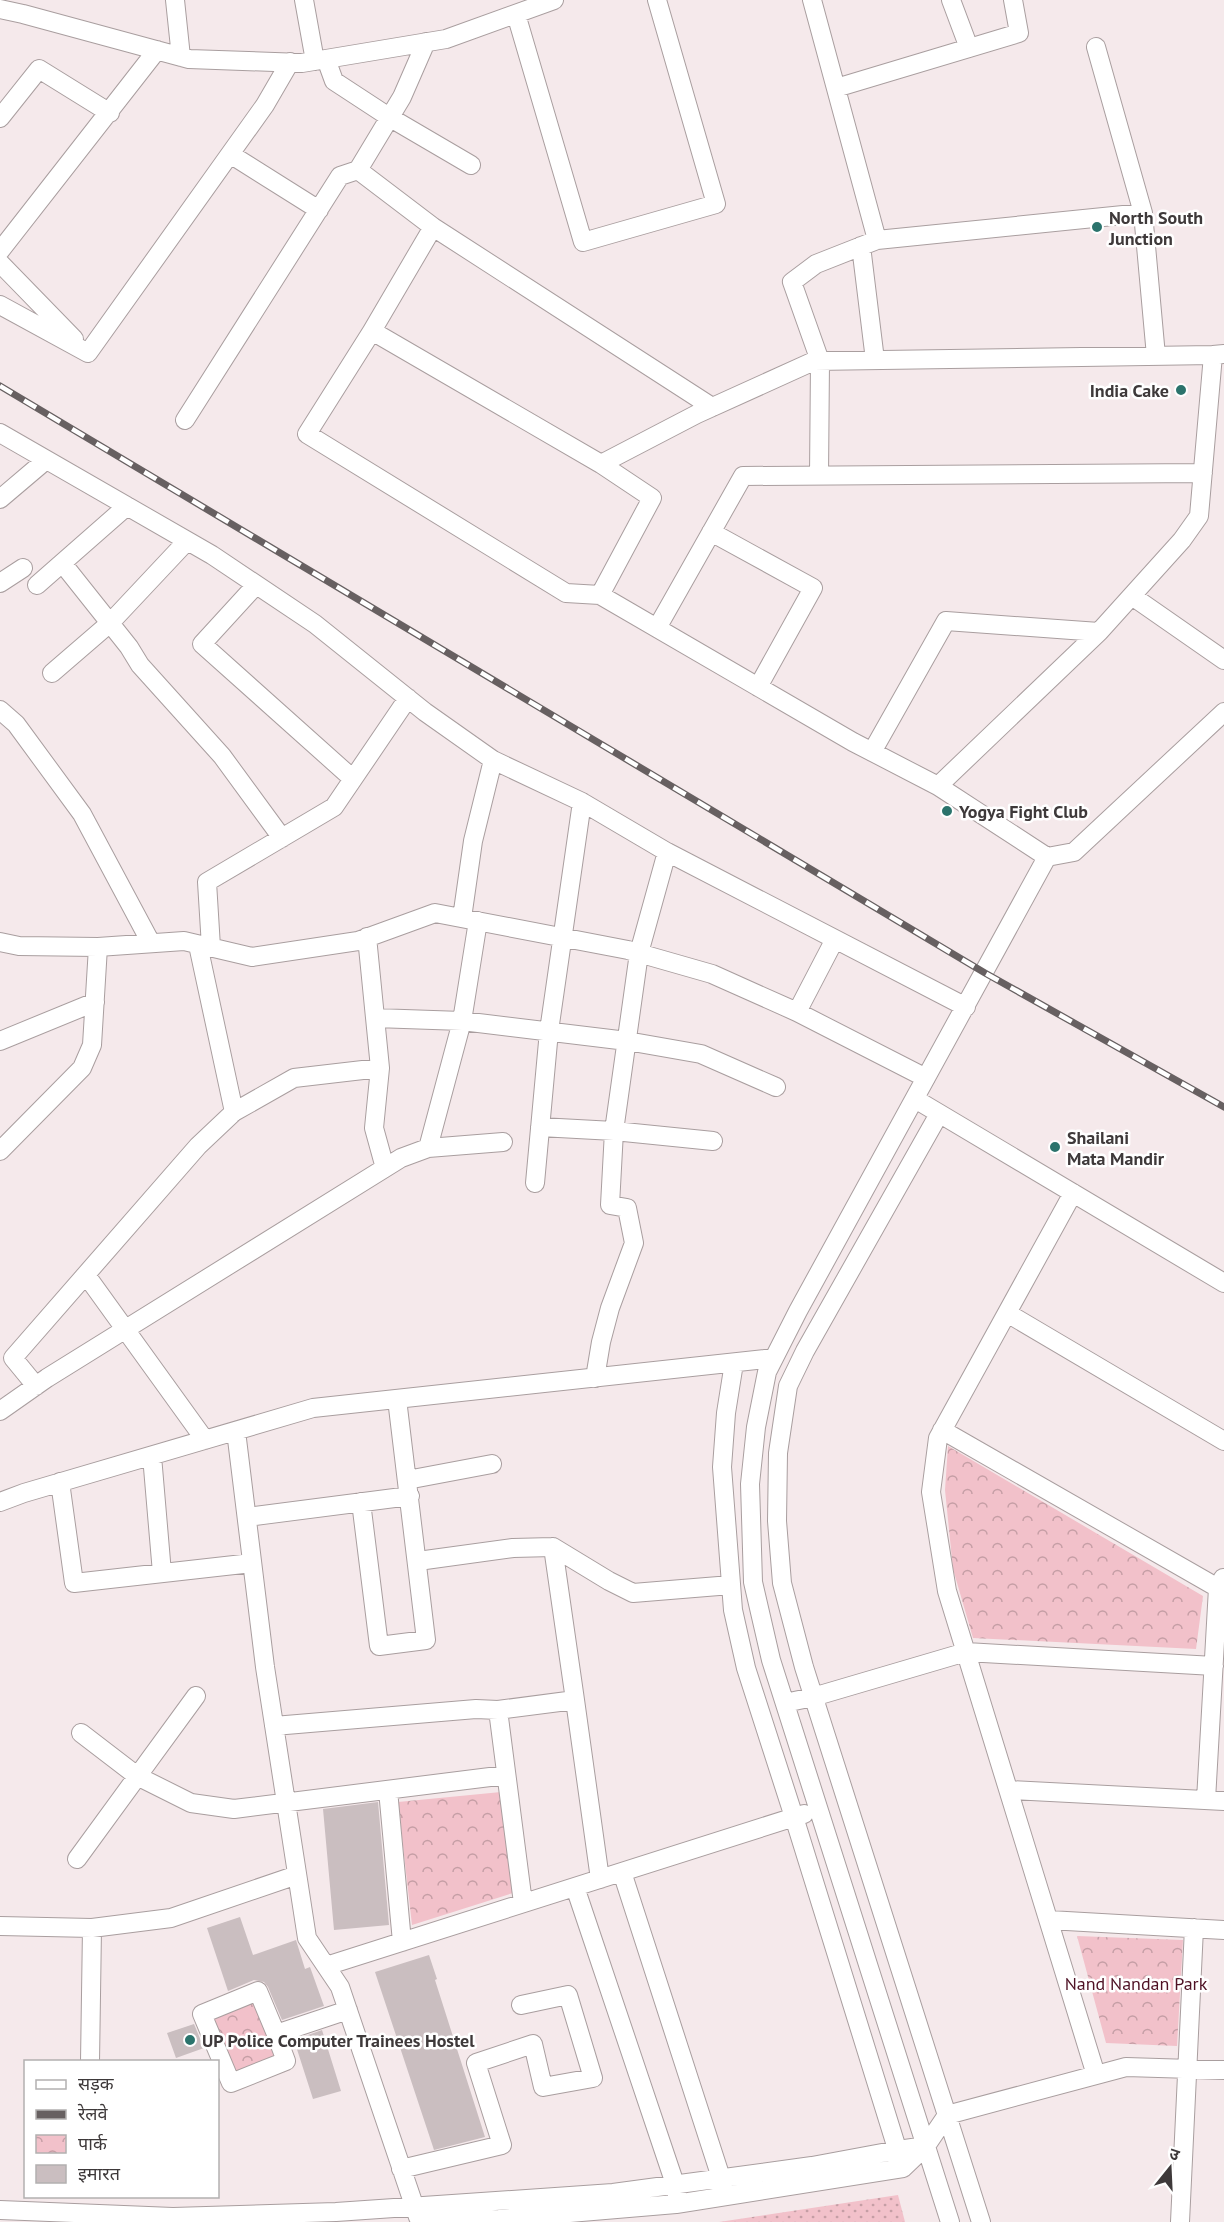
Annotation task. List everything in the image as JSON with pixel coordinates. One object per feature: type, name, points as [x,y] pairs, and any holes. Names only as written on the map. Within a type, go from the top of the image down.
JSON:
[{"type":"street","points":[[175,0],[181,57]]},
{"type":"street","points":[[304,0],[321,59],[334,81],[389,117],[471,165]]},
{"type":"street","points":[[8,7],[189,59],[290,63],[446,39],[554,0]]},
{"type":"street","points":[[516,14],[583,242],[716,204],[657,0]]},
{"type":"street","points":[[812,0],[836,88],[869,243],[875,360]]},
{"type":"street","points":[[951,0],[969,48]]},
{"type":"street","points":[[836,88],[1019,33],[1013,0]]},
{"type":"street","points":[[185,420],[340,176],[358,171],[402,97],[426,42]]},
{"type":"street","points":[[1096,47],[1143,213],[1156,356]]},
{"type":"street","points":[[0,251],[157,50]]},
{"type":"street","points":[[88,353],[230,154],[290,63]]},
{"type":"street","points":[[0,118],[39,69],[110,113]]},
{"type":"street","points":[[230,154],[319,210]]},
{"type":"street","points":[[358,171],[432,227],[712,407]]},
{"type":"street","points":[[819,476],[820,361],[792,282],[816,264],[869,243],[1143,213]]},
{"type":"street","points":[[432,227],[372,332],[307,434],[566,593],[600,595],[872,752],[938,786],[1047,857],[1074,852],[1224,712]]},
{"type":"street","points":[[0,263],[88,353]]},
{"type":"street","points":[[0,304],[88,353]]},
{"type":"street","points":[[372,332],[601,464],[652,498],[600,595]]},
{"type":"street","points":[[601,464],[712,407],[814,361],[1219,355],[1199,516],[1182,540],[1099,632],[938,786]]},
{"type":"street","points":[[0,433],[187,541],[315,624],[408,698],[493,760],[582,802],[667,852],[966,1007]]},
{"type":"street","points":[[0,499],[46,460]]},
{"type":"street","points":[[657,628],[743,477],[1203,473]]},
{"type":"street","points":[[37,585],[127,506]]},
{"type":"street","points":[[711,532],[813,588],[758,687]]},
{"type":"street","points":[[52,673],[110,623],[187,541]]},
{"type":"street","points":[[63,564],[129,647],[140,665],[222,756],[282,838]]},
{"type":"street","points":[[0,583],[23,568]]},
{"type":"street","points":[[256,585],[202,644],[353,779]]},
{"type":"street","points":[[1132,596],[1224,660]]},
{"type":"street","points":[[872,752],[946,621],[1099,632]]},
{"type":"street","points":[[234,1112],[205,946],[207,882],[334,807],[408,698]]},
{"type":"street","points":[[0,710],[16,724],[82,814],[151,944]]},
{"type":"street","points":[[428,1149],[462,1021],[470,920],[473,841],[493,760]]},
{"type":"street","points":[[535,1183],[549,1031],[582,802]]},
{"type":"street","points":[[595,1378],[610,1308],[634,1243],[627,1208],[609,1205],[614,1131],[639,953],[667,852]]},
{"type":"street","points":[[950,2222],[771,1660],[753,1582],[750,1484],[756,1427],[767,1372],[1047,857]]},
{"type":"street","points":[[0,942],[19,946],[98,947],[184,941],[252,957],[357,940],[435,913],[639,953],[712,974],[798,1012],[926,1078]]},
{"type":"street","points":[[367,937],[380,1068],[374,1128],[385,1168]]},
{"type":"street","points":[[798,1012],[835,939]]},
{"type":"street","points":[[0,1151],[82,1068],[92,1045],[98,947]]},
{"type":"street","points":[[0,1041],[95,1002]]},
{"type":"street","points":[[375,1018],[462,1021],[627,1041],[701,1054],[776,1087]]},
{"type":"street","points":[[36,1386],[13,1358],[198,1146],[234,1112],[294,1078],[380,1068]]},
{"type":"street","points":[[915,1099],[1224,1283]]},
{"type":"street","points":[[939,1114],[805,1351],[788,1386],[778,1453],[777,1521],[782,1583],[813,1697],[981,2222]]},
{"type":"street","points":[[540,1127],[614,1131],[713,1141]]},
{"type":"street","points":[[0,1412],[36,1386],[401,1158],[428,1149],[503,1142]]},
{"type":"street","points":[[1073,1193],[938,1438],[931,1492],[947,1590],[1096,2075]]},
{"type":"street","points":[[86,1275],[205,1440]]},
{"type":"street","points":[[1007,1313],[1224,1441]]},
{"type":"street","points":[[0,1502],[60,1482],[313,1408],[774,1358]]},
{"type":"street","points":[[734,1364],[726,1413],[722,1467],[733,1610],[746,1668],[795,1817],[903,2168]]},
{"type":"street","points":[[361,1502],[379,1646],[426,1640],[397,1399]]},
{"type":"street","points":[[942,1430],[1222,1584],[1214,1666],[1215,1801],[1008,1790]]},
{"type":"street","points":[[236,1431],[274,1726],[307,1938],[340,1987],[417,2214]]},
{"type":"street","points":[[152,1456],[162,1573]]},
{"type":"street","points":[[247,1517],[361,1502],[492,1464]]},
{"type":"street","points":[[60,1482],[74,1583],[252,1563]]},
{"type":"street","points":[[418,1561],[513,1548],[553,1547],[633,1593],[731,1586]]},
{"type":"street","points":[[553,1547],[600,1879]]},
{"type":"street","points":[[785,1703],[813,1697],[966,1652],[1214,1666]]},
{"type":"street","points":[[77,1859],[196,1696]]},
{"type":"street","points":[[274,1726],[476,1709],[498,1710],[574,1700]]},
{"type":"street","points":[[498,1710],[523,1903]]},
{"type":"street","points":[[81,1732],[137,1776],[191,1803],[234,1809],[506,1775]]},
{"type":"street","points":[[388,1790],[402,1942]]},
{"type":"street","points":[[326,1966],[819,1809]]},
{"type":"street","points":[[622,1872],[726,2196]]},
{"type":"street","points":[[0,1926],[92,1928],[171,1918],[297,1875]]},
{"type":"street","points":[[575,1887],[675,2184],[679,2203]]},
{"type":"street","points":[[1049,1920],[1224,1930]]},
{"type":"street","points":[[90,2060],[92,1928]]},
{"type":"street","points":[[1180,2222],[1194,1928]]},
{"type":"street","points":[[258,1991],[276,2034],[286,2061],[231,2083],[202,2014],[258,1991]]},
{"type":"street","points":[[402,2169],[502,2145],[476,2063],[533,2043],[543,2087],[594,2078],[568,1995],[521,2005]]},
{"type":"street","points":[[276,2034],[348,2010]]},
{"type":"street","points":[[429,2222],[499,2219],[679,2203],[903,2168],[926,2146],[947,2115],[1126,2067],[1224,2070]]},
{"type":"street","points":[[0,2210],[87,2211],[173,2217],[336,2212],[417,2214],[613,2193],[812,2166],[926,2146]]},
{"type":"green space","points":[[948,1446],[1203,1596],[1196,1649],[973,1638],[953,1569],[945,1490]]},
{"type":"green space","points":[[501,1792],[513,1893],[412,1925],[398,1802]]},
{"type":"green space","name":"Nand Nandan Park","points":[[1077,1936],[1183,1940],[1177,2046],[1106,2043]]},
{"type":"green space","points":[[256,1996],[282,2059],[233,2078],[207,2016]]},
{"type":"green space","points":[[898,2195],[905,2222],[719,2222]]},
{"type":"building","points":[[378,1802],[389,1925],[334,1930],[323,1809]]},
{"type":"building","points":[[240,1917],[253,1955],[296,1940],[305,1969],[310,1967],[324,2006],[282,2020],[264,1982],[254,1980],[228,1991],[207,1928]]},
{"type":"building","points":[[429,1955],[485,2137],[434,2150],[375,1972]]},
{"type":"building","points":[[194,2024],[204,2048],[176,2058],[167,2033]]},
{"type":"building","points":[[322,2030],[341,2091],[313,2099],[294,2040]]},
{"type":"railway","points":[[0,386],[985,973],[1224,1107]]},
{"type":"place","name":"North South Junction","points":[[1097,227]]},
{"type":"place","name":"India Cake","points":[[1181,390]]},
{"type":"place","name":"Yogya Fight Club","points":[[947,811]]},
{"type":"place","name":"Shailani Mata Mandir","points":[[1055,1147]]},
{"type":"place","name":"UP Police Computer Trainees Hostel","points":[[190,2040]]}]
